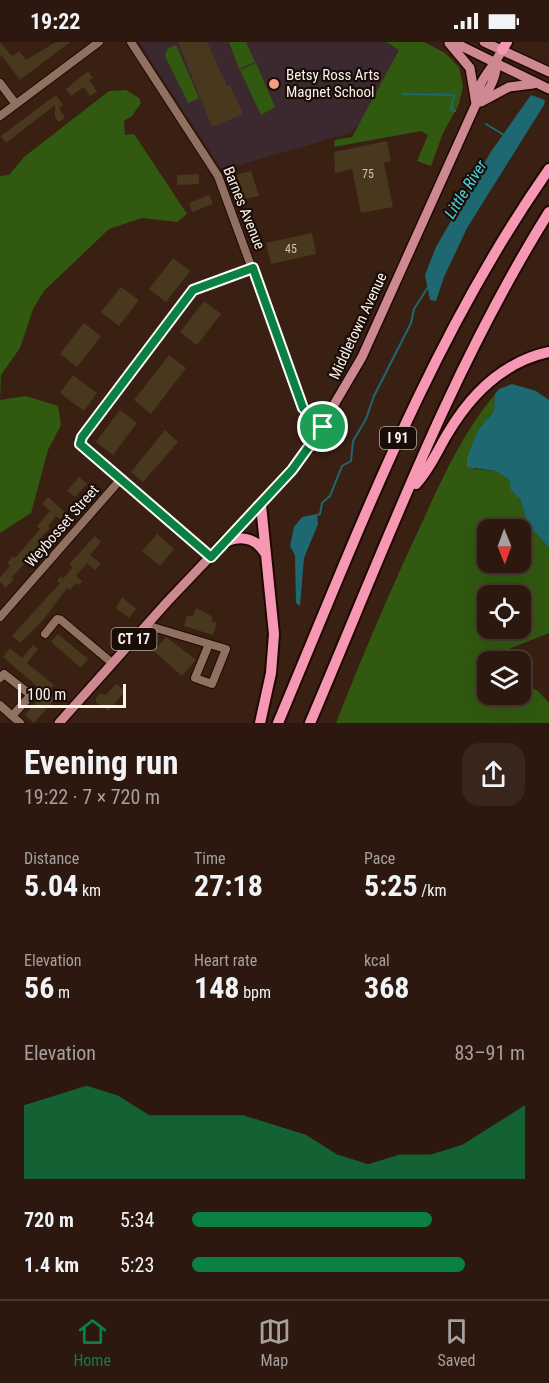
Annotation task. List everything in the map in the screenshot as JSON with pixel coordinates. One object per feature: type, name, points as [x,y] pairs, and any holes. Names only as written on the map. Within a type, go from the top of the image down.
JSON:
[{"type":"highway","name":"I 91","points":[[278,723],[427,375],[487,265],[549,169]]},
{"type":"highway","name":"I 91","points":[[310,723],[409,490],[483,327],[549,212]]},
{"type":"highway","points":[[409,490],[428,469],[458,418],[483,388],[516,363],[549,352]]},
{"type":"highway","points":[[260,723],[268,689],[273,646],[261,504]]},
{"type":"highway","points":[[225,542],[238,538],[250,539],[260,545],[266,556]]},
{"type":"main road","points":[[448,42],[470,68],[476,104],[509,87],[527,84],[545,88]]},
{"type":"main road","points":[[453,42],[545,88]]},
{"type":"main road","points":[[484,42],[504,46],[549,72]]},
{"type":"main road","name":"Middletown Avenue","points":[[59,723],[146,625],[261,504],[300,460],[323,427],[362,357],[476,104],[483,98],[495,75],[496,64],[504,46]]},
{"type":"street","points":[[0,116],[99,42]]},
{"type":"street","name":"Barnes Avenue","points":[[131,42],[218,176],[303,408],[323,427]]},
{"type":"street","points":[[0,83],[15,104]]},
{"type":"street","points":[[211,557],[80,444],[82,437],[193,290],[253,268]]},
{"type":"street","name":"Weybosset Street","points":[[0,617],[120,480]]},
{"type":"street","points":[[45,634],[57,619],[61,620],[112,663]]},
{"type":"street","points":[[146,625],[226,649],[212,684],[195,678],[209,644]]},
{"type":"street","points":[[0,678],[4,674],[31,695],[12,716]]},
{"type":"street","points":[[0,705],[20,723]]},
{"type":"shaded area","name":"Betsy Ross Arts Magnet School","points":[[139,42],[386,42],[399,50],[364,118],[350,133],[222,170]]},
{"type":"green space","points":[[229,42],[246,42],[255,62],[239,69]]},
{"type":"green space","points":[[386,42],[424,42],[445,53],[459,67],[463,86],[459,104],[443,133],[431,166],[417,161],[428,135],[421,131],[334,147],[335,140],[352,137],[399,50]]},
{"type":"green space","points":[[176,45],[199,98],[188,103],[165,56],[168,48]]},
{"type":"green space","points":[[256,63],[275,107],[261,115],[240,70]]},
{"type":"green space","points":[[126,90],[139,98],[141,103],[132,116],[124,121],[125,135],[134,134],[187,214],[177,222],[142,218],[109,229],[44,291],[33,309],[20,348],[1,375],[0,400],[0,176],[9,175],[24,157],[109,91]]},
{"type":"green space","points":[[495,394],[494,411],[478,430],[474,469],[496,471],[509,480],[528,519],[477,519],[477,573],[531,573],[531,524],[549,548],[549,633],[509,649],[509,651],[477,651],[477,705],[531,705],[531,687],[538,691],[549,703],[549,723],[336,723],[386,601],[435,493],[472,426]]},
{"type":"green space","points":[[26,396],[58,406],[61,425],[48,450],[31,513],[0,533],[0,400]]},
{"type":"water","points":[[531,95],[545,100],[544,105],[467,228],[444,277],[436,301],[430,300],[425,275],[436,247],[490,153]]},
{"type":"water","points":[[512,384],[536,391],[549,400],[549,548],[531,527],[531,519],[526,519],[520,499],[511,490],[509,480],[496,471],[467,467],[467,458],[478,430],[494,411],[495,394],[499,389]]},
{"type":"water","points":[[317,514],[318,524],[304,558],[300,606],[296,603],[295,555],[290,546],[294,527],[302,517]]},
{"type":"building","points":[[0,42],[12,56],[19,51],[26,60],[56,42],[70,42],[20,80],[2,56],[0,57]]},
{"type":"building","points":[[178,42],[207,42],[243,114],[212,127]]},
{"type":"building","points":[[88,71],[93,78],[89,80],[97,92],[90,96],[84,87],[71,96],[66,89]]},
{"type":"building","points":[[56,95],[63,105],[59,108],[65,118],[58,122],[55,116],[55,105],[6,143],[1,136]]},
{"type":"building","points":[[387,141],[391,161],[384,163],[393,207],[361,213],[352,169],[335,173],[334,152]]},
{"type":"building","points":[[251,171],[259,196],[244,199],[236,175]]},
{"type":"building","points":[[199,174],[199,184],[177,185],[177,175]]},
{"type":"building","points":[[209,195],[213,204],[192,212],[189,203]]},
{"type":"building","points":[[312,233],[316,254],[271,264],[266,243]]},
{"type":"building","points":[[173,258],[190,271],[166,302],[149,289]]},
{"type":"building","points":[[121,287],[139,300],[119,326],[101,312]]},
{"type":"building","points":[[204,301],[221,314],[197,345],[180,332]]},
{"type":"building","points":[[84,323],[101,336],[77,367],[60,354]]},
{"type":"building","points":[[169,355],[186,368],[151,414],[134,400]]},
{"type":"building","points":[[73,375],[97,393],[84,411],[60,393]]},
{"type":"building","points":[[120,410],[137,423],[113,455],[96,442]]},
{"type":"building","points":[[165,430],[178,442],[143,482],[131,472]]},
{"type":"building","points":[[79,477],[87,484],[75,497],[67,491]]},
{"type":"building","points":[[48,497],[66,513],[60,519],[56,516],[48,526],[50,528],[41,537],[46,541],[12,577],[14,579],[6,588],[0,582],[0,577],[10,566],[7,563],[13,556],[15,558],[40,529],[37,526],[50,511],[42,504]]},
{"type":"building","points":[[157,534],[174,549],[160,566],[142,551]]},
{"type":"building","points":[[95,536],[101,542],[90,555],[101,564],[95,570],[87,563],[76,576],[82,581],[79,585],[76,583],[70,590],[67,588],[43,620],[20,643],[12,636],[60,583],[57,581],[61,576],[63,579],[73,567],[69,564]]},
{"type":"building","points":[[122,597],[136,609],[129,618],[116,608]]},
{"type":"building","points":[[196,608],[213,617],[211,621],[217,623],[213,635],[184,626],[187,616],[193,616]]},
{"type":"building","points":[[58,634],[88,659],[81,668],[51,642]]},
{"type":"building","points":[[166,637],[196,660],[182,676],[154,651]]},
{"type":"building","points":[[33,645],[38,649],[27,663],[54,685],[47,693],[55,699],[34,723],[25,715],[44,692],[3,657],[10,648],[22,658]]},
{"type":"building","points":[[116,684],[125,691],[109,711],[96,702],[96,698],[100,693],[106,695]]},
{"type":"waterway","points":[[403,94],[454,95],[451,109],[455,111]]},
{"type":"waterway","points":[[486,124],[504,135]]},
{"type":"waterway","points":[[317,515],[320,514],[322,503],[330,496],[342,466],[351,461],[353,441],[366,419],[374,396],[411,323],[414,309],[428,287]]},
{"type":"place","name":"Betsy Ross Arts Magnet School","points":[[274,84]]},
{"type":"route","points":[[253,268],[303,408],[323,427],[292,470],[211,557],[80,444],[82,437],[193,290],[253,268]]},
{"type":"water label","name":"Little River","points":[[465,189]]}]
